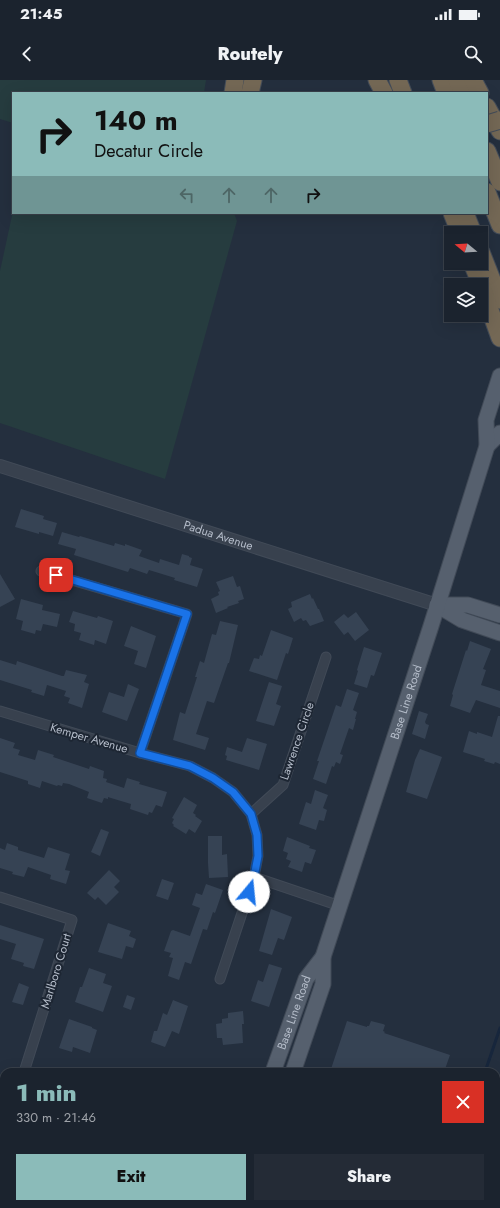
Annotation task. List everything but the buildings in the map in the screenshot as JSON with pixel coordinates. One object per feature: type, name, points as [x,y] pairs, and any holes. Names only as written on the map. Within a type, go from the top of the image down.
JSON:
[{"type":"highway","points":[[233,92],[235,80]]},
{"type":"highway","points":[[250,92],[253,80]]},
{"type":"highway","points":[[376,80],[383,92]]},
{"type":"highway","points":[[398,80],[403,92]]},
{"type":"highway","points":[[410,80],[415,92]]},
{"type":"highway","points":[[441,80],[446,92]]},
{"type":"highway","points":[[457,80],[463,92]]},
{"type":"highway","points":[[473,80],[479,92]]},
{"type":"highway","points":[[488,106],[500,101]]},
{"type":"highway","points":[[488,108],[500,131]]},
{"type":"highway","points":[[488,124],[500,120]]},
{"type":"highway","points":[[488,153],[500,182]]},
{"type":"highway","points":[[488,195],[500,225]]},
{"type":"highway","points":[[452,214],[457,226]]},
{"type":"highway","points":[[465,214],[470,226]]},
{"type":"highway","points":[[488,270],[500,300]]},
{"type":"highway","points":[[488,305],[500,338]]},
{"type":"main road","name":"Base Line Road","points":[[294,1068],[323,984],[323,957],[488,446],[486,420],[500,376]]},
{"type":"main road","name":"Base Line Road","points":[[488,446],[500,433]]},
{"type":"main road","points":[[437,605],[468,605],[500,615]]},
{"type":"main road","points":[[437,605],[462,620],[500,633]]},
{"type":"main road","name":"Base Line Road","points":[[275,1068],[306,979],[323,957]]},
{"type":"street","name":"Padua Avenue","points":[[0,466],[437,605]]},
{"type":"street","points":[[41,571],[187,614],[140,753]]},
{"type":"street","name":"Lawrence Circle","points":[[251,814],[283,785],[326,657]]},
{"type":"street","name":"Kemper Avenue","points":[[0,711],[140,753],[190,766],[213,778],[233,792],[251,814],[257,835],[258,856],[254,877],[220,979]]},
{"type":"street","points":[[254,877],[340,906]]},
{"type":"street","name":"Marlboro Court","points":[[0,897],[72,920],[25,1068]]},
{"type":"green space","points":[[0,80],[206,80],[204,92],[12,92],[12,123],[0,119]]},
{"type":"green space","points":[[12,214],[234,214],[237,221],[165,479],[0,423],[0,271]]},
{"type":"waterway","points":[[486,1068],[500,1028]]},
{"type":"route","points":[[56,575],[187,614],[140,753],[190,766],[213,778],[233,792],[251,814],[257,835],[258,856],[254,877],[249,892]]}]
